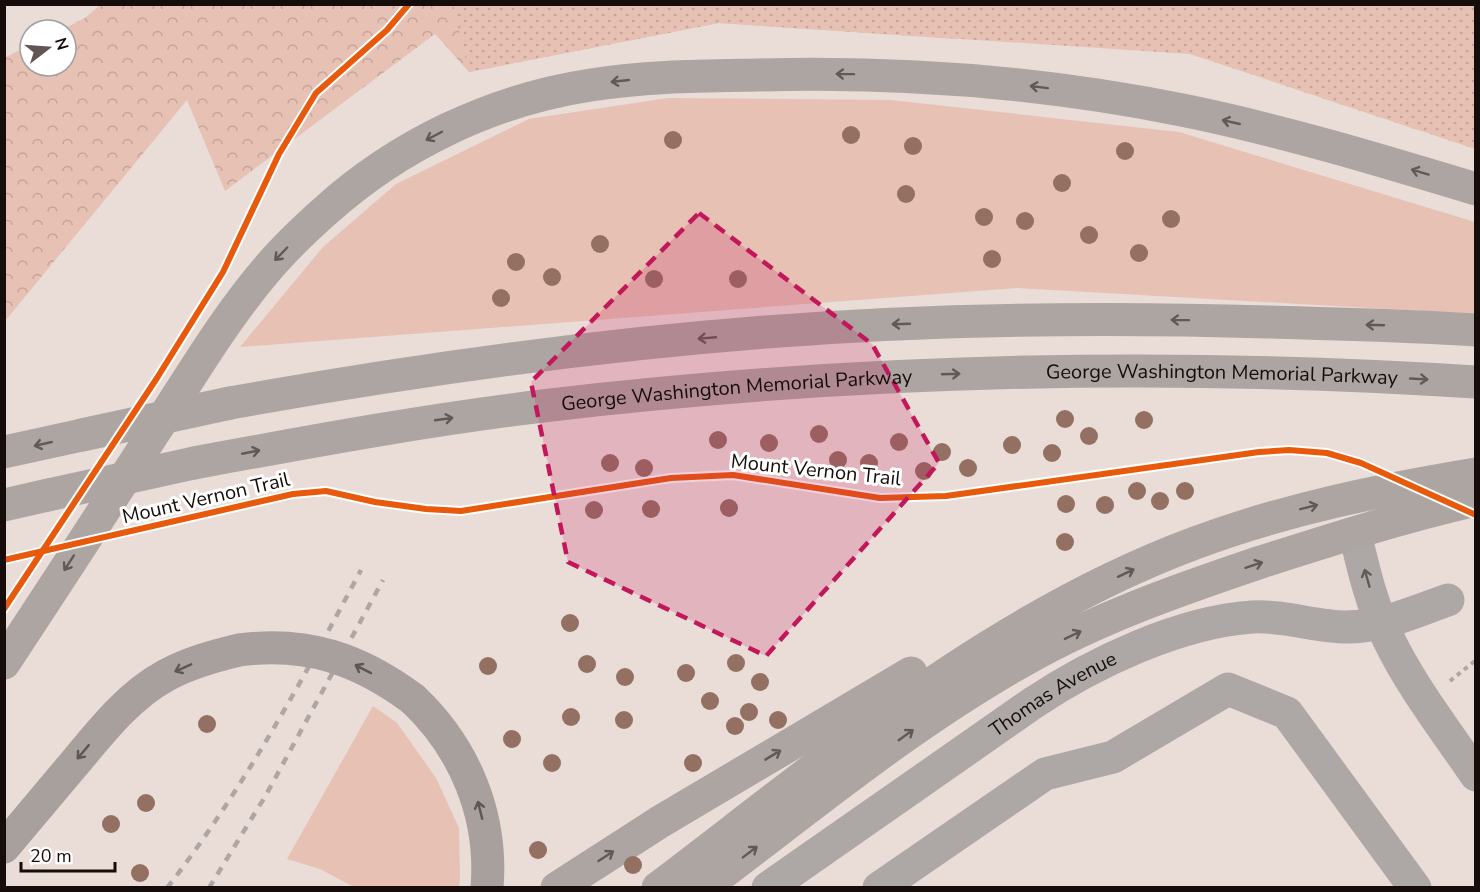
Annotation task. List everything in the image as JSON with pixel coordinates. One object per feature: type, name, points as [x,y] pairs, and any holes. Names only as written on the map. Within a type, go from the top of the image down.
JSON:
[{"type":"highway","points":[[4,663],[218,334],[269,267],[327,209],[383,166],[443,131],[513,103],[590,85],[679,77],[840,74],[958,79],[1070,91],[1188,111],[1316,142],[1476,189]]},
{"type":"highway","points":[[4,452],[230,403],[427,370],[542,355],[766,332],[882,325],[1109,319],[1340,324],[1476,330]]},
{"type":"highway","name":"George Washington Memorial Parkway","points":[[4,505],[194,463],[324,438],[549,405],[686,391],[893,376],[1121,371],[1353,375],[1476,382]]},
{"type":"highway","points":[[658,888],[908,699],[979,652],[1054,608],[1148,562],[1239,527],[1289,512],[1376,491],[1476,474]]},
{"type":"highway","points":[[703,888],[926,721],[1025,659],[1124,611],[1212,579],[1355,533],[1476,500]]},
{"type":"highway","points":[[557,888],[687,806],[959,644],[1054,608]]},
{"type":"main road","points":[[4,847],[101,731],[137,696],[165,676],[191,664],[239,650],[290,647],[344,659],[395,685],[413,699],[442,729],[456,750],[476,792],[488,847],[488,878]]},
{"type":"lane","points":[[1355,533],[1381,622],[1397,655],[1436,704],[1476,775]]},
{"type":"lane","name":"Thomas Avenue","points":[[768,888],[1042,697],[1116,657],[1169,636],[1235,619],[1274,617],[1346,627],[1381,622],[1448,600]]},
{"type":"lane","points":[[879,888],[1046,774],[1113,757],[1228,689],[1287,713],[1415,888]]},
{"type":"path","points":[[1436,704],[1448,683],[1476,660]]},
{"type":"highlighted area","points":[[699,213],[872,344],[939,463],[766,656],[568,562],[531,382]]},
{"type":"green space","points":[[100,5],[975,5],[957,39],[719,23],[469,72],[435,34],[225,191],[187,100],[5,321],[4,58],[18,51],[18,78],[78,78],[78,22]]},
{"type":"green space","points":[[453,5],[1475,5],[1475,149],[1190,54],[719,23],[469,72]]},
{"type":"green space","points":[[668,98],[891,100],[1179,132],[1475,222],[1475,314],[1017,288],[240,347],[323,247],[396,184],[529,119]]},
{"type":"green space","points":[[373,706],[397,723],[436,778],[459,828],[459,887],[354,887],[320,869],[287,859]]},
{"type":"railway","points":[[167,888],[195,851],[271,733],[361,570]]},
{"type":"railway","points":[[209,888],[266,795],[383,580]]},
{"type":"cycle path","points":[[4,609],[157,378],[223,272],[279,154],[316,93],[387,30],[409,4]]},
{"type":"cycle path","name":"Mount Vernon Trail","points":[[4,560],[293,494],[326,491],[375,502],[461,511],[671,478],[733,475],[880,498],[946,496],[1259,452],[1289,450],[1327,453],[1361,463],[1476,515]]}]
